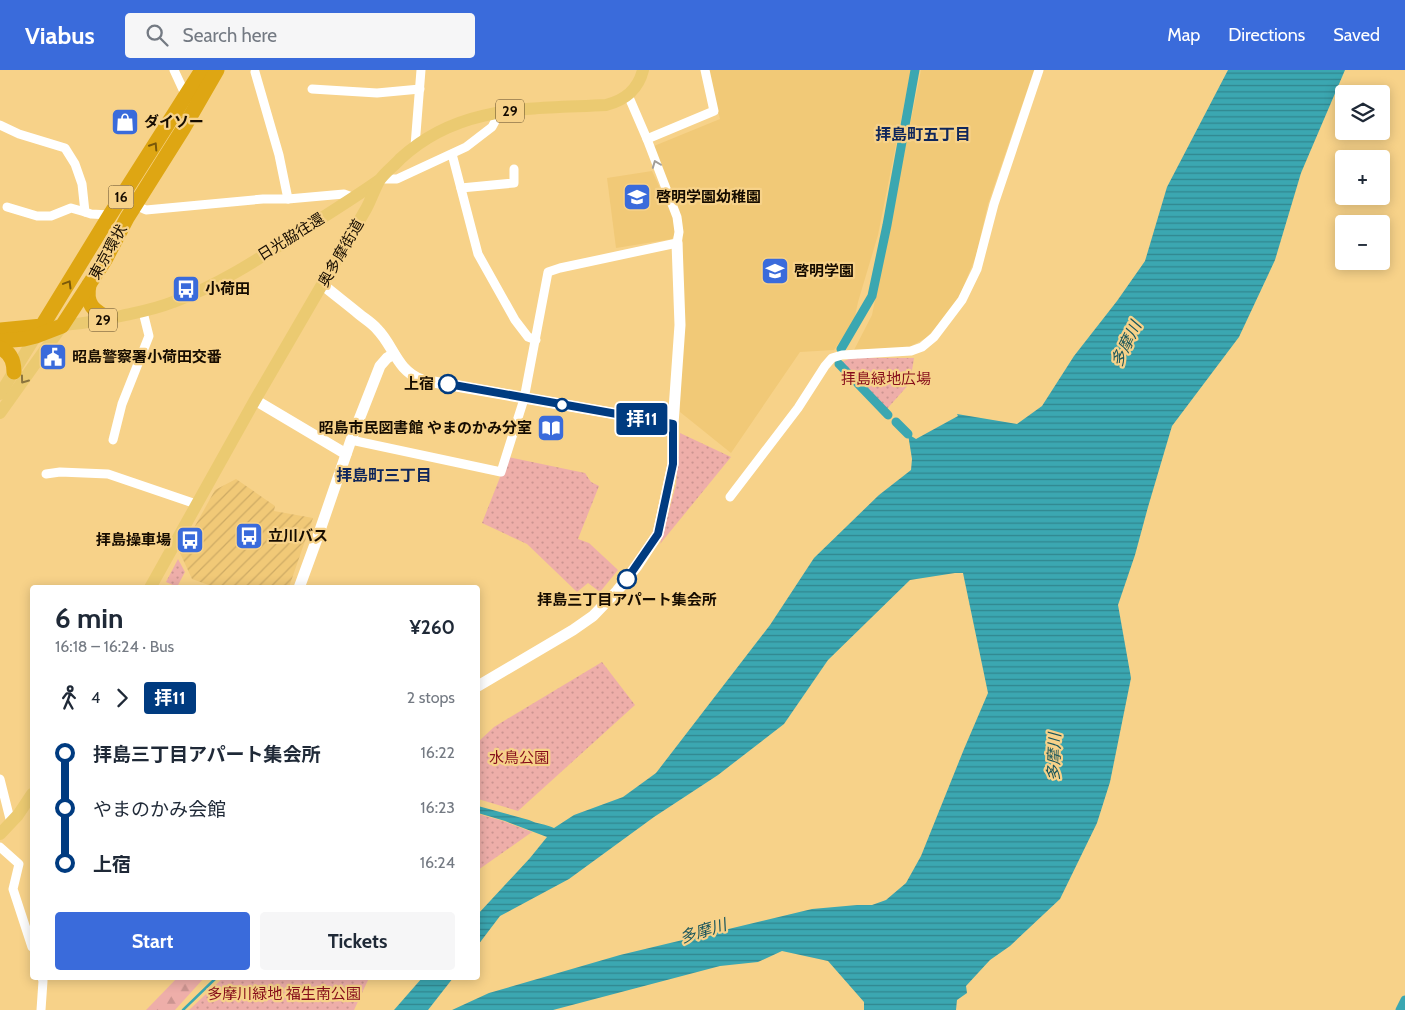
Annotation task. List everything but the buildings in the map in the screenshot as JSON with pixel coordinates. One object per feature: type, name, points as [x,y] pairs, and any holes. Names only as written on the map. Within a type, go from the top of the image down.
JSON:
[{"type":"highway","name":"東京環状","points":[[39,331],[202,70]]},
{"type":"highway","name":"東京環状","points":[[62,326],[105,260],[135,205],[183,129],[217,70]]},
{"type":"highway","points":[[89,285],[88,298],[91,306],[110,319]]},
{"type":"highway","points":[[0,330],[39,331],[62,326]]},
{"type":"highway","points":[[0,341],[24,339],[39,331]]},
{"type":"highway","points":[[0,348],[7,352],[12,359],[14,372]]},
{"type":"main road","points":[[628,96],[638,83],[642,70]]},
{"type":"main road","name":"奥多摩街道","points":[[152,585],[255,400],[366,209],[380,179],[415,146],[446,127],[500,112],[535,108],[606,105],[620,101],[628,96]]},
{"type":"main road","name":"日光脇往還","points":[[62,326],[143,312],[173,302],[205,288],[282,244],[355,198],[380,179]]},
{"type":"main road","points":[[0,413],[62,326]]},
{"type":"main road","points":[[0,394],[39,331]]},
{"type":"main road","points":[[0,834],[12,823],[30,797]]},
{"type":"street","points":[[174,70],[186,96]]},
{"type":"street","points":[[415,146],[421,70]]},
{"type":"street","points":[[647,139],[714,111],[705,70]]},
{"type":"street","points":[[730,497],[798,408],[824,366],[832,358],[842,355],[911,351],[922,347],[934,337],[962,300],[977,269],[994,204],[1039,70]]},
{"type":"street","points":[[255,72],[279,156],[288,199]]},
{"type":"street","points":[[312,89],[377,93],[420,89]]},
{"type":"street","points":[[480,685],[573,630],[586,620],[617,592],[658,534],[673,464],[673,424],[680,325],[677,243],[679,232],[677,217],[628,96]]},
{"type":"street","name":"日光脇往還","points":[[380,179],[397,179],[466,148],[492,127],[500,112]]},
{"type":"street","points":[[0,125],[19,134],[65,148],[75,164],[82,184],[85,212]]},
{"type":"street","points":[[452,154],[478,254],[515,320],[528,337],[536,340]]},
{"type":"street","points":[[461,188],[514,183],[514,169]]},
{"type":"street","points":[[135,205],[146,210],[344,194],[355,198]]},
{"type":"street","points":[[7,207],[37,216],[51,216],[71,208],[91,214],[110,215]]},
{"type":"street","points":[[351,440],[500,472],[524,398],[548,272],[677,243]]},
{"type":"street","points":[[323,285],[377,328],[406,371],[422,380],[673,424]]},
{"type":"street","points":[[113,440],[122,404],[149,336],[143,312]]},
{"type":"street","points":[[300,585],[351,440],[380,366],[387,358],[394,354]]},
{"type":"street","points":[[255,400],[346,454]]},
{"type":"street","points":[[46,474],[60,472],[108,474],[196,504]]},
{"type":"street","points":[[0,779],[12,823]]},
{"type":"street","points":[[0,847],[19,864],[13,889],[30,936]]},
{"type":"street","points":[[41,1010],[43,980]]},
{"type":"shaded area","name":"啓明学園","points":[[708,70],[911,70],[878,235],[854,321],[834,350],[800,352],[731,453],[680,412],[683,239],[654,146],[720,119]]},
{"type":"shaded area","points":[[921,70],[1034,70],[988,204],[976,256],[960,295],[940,323],[926,338],[911,346],[854,350],[872,315]]},
{"type":"shaded area","name":"啓明学園幼稚園","points":[[652,171],[673,216],[675,234],[672,239],[616,248],[607,178]]},
{"type":"shaded area","name":"立川バス","points":[[236,479],[275,506],[274,511],[313,518],[290,585],[208,585],[192,579],[180,553],[215,490]]},
{"type":"green space","name":"拝島緑地広場","points":[[851,358],[914,358],[910,383],[886,410],[842,362]]},
{"type":"green space","points":[[680,433],[731,457],[660,544],[676,485]]},
{"type":"green space","points":[[508,457],[585,473],[591,482],[599,486],[578,539],[589,543],[618,570],[600,592],[588,583],[577,592],[527,544],[482,523]]},
{"type":"green space","points":[[178,559],[185,572],[178,585],[166,582]]},
{"type":"green space","name":"水鳥公園","points":[[602,662],[635,705],[518,811],[480,800],[480,740],[494,727]]},
{"type":"green space","points":[[480,815],[532,832],[480,869]]},
{"type":"green space","points":[[175,980],[202,980],[175,1010],[146,1010]]},
{"type":"green space","name":"多摩川緑地 福生南公園","points":[[221,980],[368,980],[354,1010],[189,1010]]},
{"type":"water","name":"多摩川","points":[[1228,70],[1345,70],[1339,85],[1335,85],[1335,93],[1301,173],[1275,260],[1239,337],[1172,426],[1135,555],[1118,605],[1131,678],[1110,782],[1097,823],[1060,899],[1010,946],[990,960],[966,986],[967,993],[957,1000],[956,1010],[864,1010],[864,1002],[828,961],[782,951],[758,962],[720,966],[553,1010],[452,1010],[489,993],[620,955],[812,909],[872,905],[886,900],[906,883],[921,856],[988,693],[963,573],[910,580],[828,660],[784,724],[718,775],[654,817],[569,879],[500,916],[480,942],[480,912],[547,837],[480,814],[480,807],[554,828],[574,815],[623,797],[656,773],[770,625],[814,558],[879,495],[911,470],[912,459],[908,434],[916,439],[958,416],[957,414],[1017,424],[1042,406],[1074,356],[1117,301],[1145,261],[1167,187]]},
{"type":"water","points":[[420,980],[451,980],[428,1010],[394,1010]]},
{"type":"waterway","points":[[841,349],[872,296],[915,70]]},
{"type":"waterway","points":[[839,364],[888,415]]},
{"type":"waterway","points":[[896,422],[908,434]]},
{"type":"waterway","points":[[183,1010],[214,980]]},
{"type":"waterway","points":[[1400,1010],[1405,1000]]},
{"type":"bus line","name":"拝11","points":[[448,384],[673,424],[673,464],[658,534],[627,579]]},
{"type":"place","name":"ダイソー","points":[[125,122]]},
{"type":"place","name":"啓明学園幼稚園","points":[[637,197]]},
{"type":"place","name":"啓明学園","points":[[775,271]]},
{"type":"place","name":"小荷田","points":[[186,289]]},
{"type":"place","name":"昭島警察署小荷田交番","points":[[53,357]]},
{"type":"place","name":"上宿","points":[[448,384]]},
{"type":"place","name":"昭島市民図書館 やまのかみ分室","points":[[551,428]]},
{"type":"place","name":"立川バス","points":[[249,536]]},
{"type":"place","name":"拝島操車場","points":[[190,540]]},
{"type":"place","name":"拝島三丁目アパート集会所","points":[[627,579]]},
{"type":"district","name":"拝島町五丁目","points":[[923,134]]},
{"type":"district","name":"拝島町三丁目","points":[[384,475]]}]
